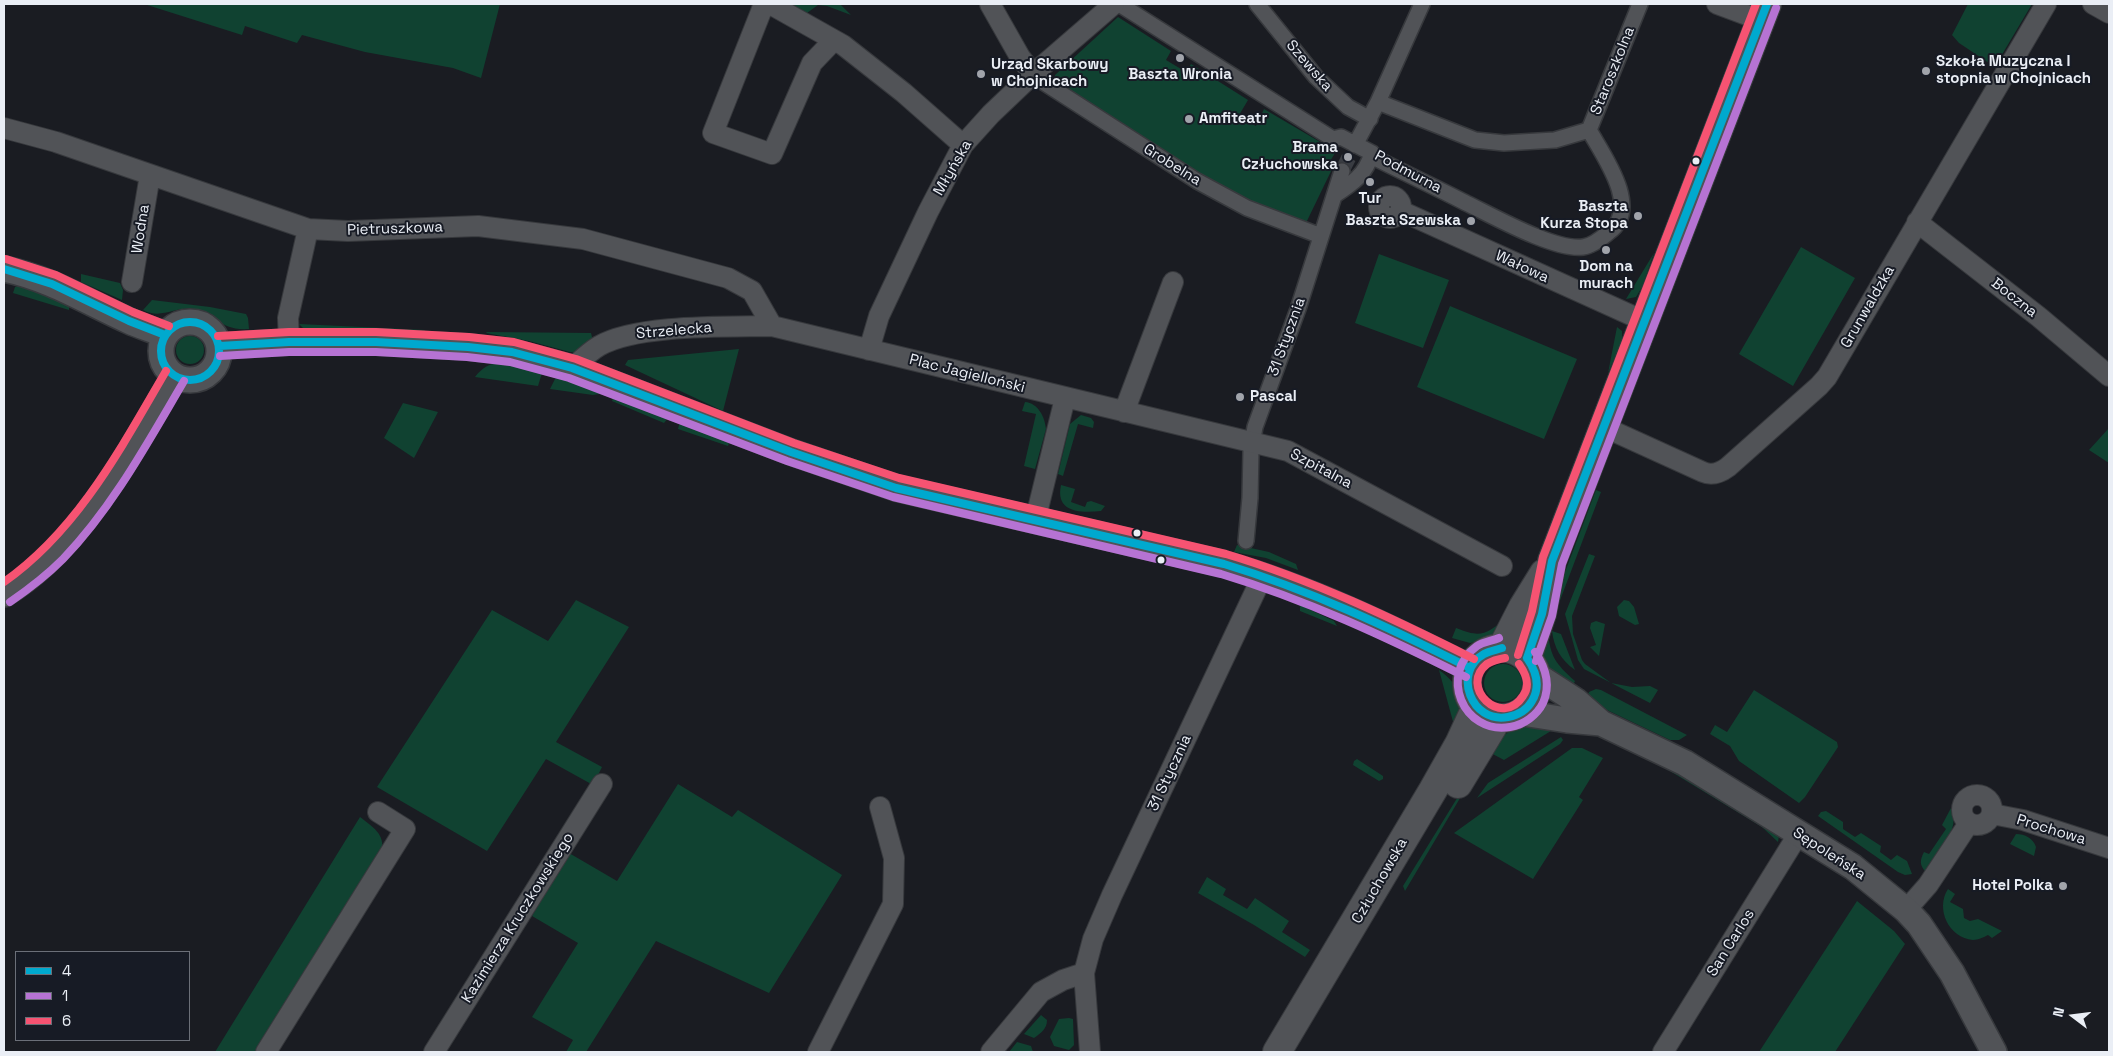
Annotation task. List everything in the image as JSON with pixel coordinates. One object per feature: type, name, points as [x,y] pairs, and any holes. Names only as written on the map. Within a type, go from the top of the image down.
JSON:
[{"type":"main road","points":[[1532,667],[1511,649],[1502,648],[1483,653],[1470,668],[1467,688],[1498,713],[1529,706],[1535,696],[1537,686],[1532,667],[1552,561],[1764,12]]},
{"type":"main road","points":[[1502,648],[1523,607],[1552,561]]},
{"type":"main road","name":"Człuchowska","points":[[1277,1052],[1459,744],[1498,713]]},
{"type":"main road","name":"Człuchowska","points":[[1295,1052],[1498,713]]},
{"type":"street","points":[[764,4],[713,133],[772,154],[812,62],[834,40]]},
{"type":"street","points":[[770,4],[834,40],[904,93],[964,145]]},
{"type":"street","points":[[990,4],[1020,57],[1033,74]]},
{"type":"street","name":"Młyńska","points":[[869,350],[879,316],[928,212],[964,145],[991,114],[1033,74],[1114,4]]},
{"type":"street","name":"Podmurna","points":[[1119,4],[1333,140],[1342,137],[1372,153],[1378,159],[1518,228],[1569,247],[1584,247],[1617,227],[1622,210],[1621,192],[1612,169],[1589,130]]},
{"type":"street","name":"Szewska","points":[[1256,4],[1316,77],[1348,108],[1370,119]]},
{"type":"street","points":[[1356,145],[1378,102],[1422,4]]},
{"type":"street","name":"Staroszkolna","points":[[1378,102],[1474,140],[1504,143],[1555,140],[1589,130],[1640,4]]},
{"type":"street","points":[[1717,4],[1764,12]]},
{"type":"street","name":"Grunwaldzka","points":[[1604,427],[1708,474],[1723,472],[1827,377],[1916,222],[2046,4]]},
{"type":"street","points":[[2094,4],[2109,13]]},
{"type":"street","name":"Grobelna","points":[[1033,74],[1042,82],[1197,181],[1247,208],[1321,236]]},
{"type":"street","name":"Pietruszkowa","points":[[4,128],[56,142],[308,229],[348,231],[478,226],[583,239],[728,278],[752,291],[772,326]]},
{"type":"street","points":[[1335,195],[1362,174],[1372,153]]},
{"type":"street","name":"31 Stycznia","points":[[1246,541],[1252,442],[1256,422],[1298,308],[1342,171]]},
{"type":"street","name":"Wodna","points":[[132,282],[150,175]]},
{"type":"street","name":"Wałowa","points":[[1401,211],[1644,321]]},
{"type":"street","name":"Boczna","points":[[1916,222],[2039,317],[2109,376]]},
{"type":"street","points":[[289,342],[288,318],[308,229]]},
{"type":"street","points":[[4,269],[37,277],[57,285],[129,321],[165,335]]},
{"type":"street","points":[[1124,412],[1172,282]]},
{"type":"street","points":[[196,322],[206,326],[214,333],[219,346],[217,363],[211,372],[202,378],[182,380],[167,370],[162,360],[161,344],[165,335],[170,328],[180,323],[196,322]]},
{"type":"street","name":"Strzelecka","points":[[572,368],[598,346],[620,337],[651,331],[772,326],[869,350]]},
{"type":"street","points":[[219,346],[289,342],[376,342],[468,347],[512,352],[572,368],[791,452],[896,488],[1224,564],[1263,575],[1362,617],[1470,668]]},
{"type":"street","name":"Plac Jagielloński","points":[[869,350],[1124,412]]},
{"type":"street","points":[[4,594],[52,558],[78,528],[124,461],[175,376]]},
{"type":"street","points":[[1035,520],[1065,398]]},
{"type":"street","name":"Szpitalna","points":[[1124,412],[1288,451],[1502,566]]},
{"type":"street","name":"31 Stycznia","points":[[1090,1052],[1084,973],[1093,939],[1263,575]]},
{"type":"street","name":"Sępoleńska","points":[[1532,667],[1576,700],[1601,723],[1685,763],[1854,867],[1906,910],[1919,924],[1952,973],[1994,1052]]},
{"type":"street","name":"Sępoleńska","points":[[1498,713],[1601,723]]},
{"type":"street","name":"Kazimierza Kruczkowskiego","points":[[434,1052],[602,784]]},
{"type":"street","name":"Prochowa","points":[[1906,910],[1928,885],[1969,823],[1962,814],[1962,807],[1966,800],[1974,796],[1982,796],[1989,800],[1992,814],[2024,820],[2109,848]]},
{"type":"street","points":[[818,1052],[894,904],[894,858],[880,806]]},
{"type":"street","points":[[266,1052],[405,829],[378,812]]},
{"type":"street","name":"San Carlos","points":[[1663,1052],[1799,833]]},
{"type":"street","points":[[991,1052],[1041,992],[1062,980],[1084,973]]},
{"type":"green space","points":[[144,4],[500,4],[481,78],[453,68],[365,52],[302,35],[297,43],[245,26],[242,35]]},
{"type":"green space","points":[[791,4],[840,4],[851,15],[827,6],[818,5],[807,13]]},
{"type":"green space","points":[[1968,4],[2032,4],[1997,63],[1992,65],[1959,43],[1952,35]]},
{"type":"green space","points":[[1118,17],[1171,51],[1166,60],[1186,72],[1191,64],[1248,100],[1238,117],[1256,126],[1264,109],[1332,149],[1331,151],[1335,153],[1329,163],[1334,165],[1306,223],[1245,203],[1054,81],[1055,75]]},
{"type":"green space","points":[[1801,247],[1855,278],[1793,386],[1739,354]]},
{"type":"green space","points":[[1654,253],[1642,287],[1636,297],[1626,299]]},
{"type":"green space","points":[[1379,254],[1449,280],[1423,348],[1355,323]]},
{"type":"green space","points":[[81,274],[120,283],[123,290],[122,300],[81,282]]},
{"type":"green space","points":[[22,284],[69,305],[69,310],[13,293],[15,287]]},
{"type":"green space","points":[[152,300],[210,307],[246,314],[249,329],[239,329],[224,325],[208,314],[194,309],[181,309],[156,314],[143,310]]},
{"type":"green space","points":[[1450,306],[1577,359],[1544,439],[1417,387]]},
{"type":"green space","points":[[299,324],[425,330],[424,333],[347,331],[303,328]]},
{"type":"green space","points":[[1617,327],[1622,331],[1622,341],[1608,373]]},
{"type":"green space","points":[[487,332],[591,333],[593,341],[576,352],[570,352]]},
{"type":"green space","points":[[190,336],[200,340],[204,350],[200,360],[190,364],[180,360],[176,350],[180,340]]},
{"type":"green space","points":[[739,349],[723,411],[625,365],[628,360]]},
{"type":"green space","points":[[499,363],[542,373],[538,386],[475,377],[486,367]]},
{"type":"green space","points":[[560,376],[600,391],[599,394],[593,395],[550,389],[555,379]]},
{"type":"green space","points":[[613,397],[668,418],[664,423],[612,401]]},
{"type":"green space","points":[[1025,402],[1034,405],[1040,411],[1046,429],[1035,469],[1024,466],[1036,414],[1022,411]]},
{"type":"green space","points":[[403,403],[438,412],[414,458],[384,438]]},
{"type":"green space","points":[[1081,415],[1091,418],[1094,422],[1093,428],[1078,424],[1063,476],[1058,474],[1070,424]]},
{"type":"green space","points":[[682,423],[727,441],[729,443],[728,446],[678,429]]},
{"type":"green space","points":[[2109,428],[2109,463],[2089,450]]},
{"type":"green space","points":[[1061,485],[1075,489],[1071,502],[1085,507],[1087,502],[1091,501],[1105,506],[1101,511],[1085,512],[1071,509],[1062,501],[1060,494]]},
{"type":"green space","points":[[1596,490],[1601,492],[1556,611],[1551,609]]},
{"type":"green space","points":[[1237,545],[1269,552],[1296,564],[1298,570],[1266,558],[1234,552]]},
{"type":"green space","points":[[1589,554],[1595,556],[1572,616],[1573,634],[1585,664],[1611,683],[1584,669],[1578,660],[1565,614]]},
{"type":"green space","points":[[576,600],[629,627],[556,742],[602,767],[593,785],[546,759],[487,851],[377,787],[492,610],[548,641]]},
{"type":"green space","points":[[1624,600],[1629,601],[1634,607],[1639,624],[1635,625],[1619,616],[1617,607]]},
{"type":"green space","points":[[1300,605],[1334,621],[1337,626],[1300,611]]},
{"type":"green space","points":[[1507,619],[1492,639],[1470,643],[1452,638],[1456,628],[1478,634],[1494,628]]},
{"type":"green space","points":[[1596,621],[1605,624],[1599,656],[1590,647],[1596,645],[1590,628],[1591,623]]},
{"type":"green space","points":[[1548,631],[1552,654],[1563,670],[1575,681],[1570,692],[1544,666],[1541,654]]},
{"type":"green space","points":[[1552,631],[1561,634],[1575,670],[1559,653],[1554,643]]},
{"type":"green space","points":[[1503,664],[1517,669],[1522,683],[1517,697],[1503,702],[1489,697],[1484,683],[1489,669]]},
{"type":"green space","points":[[1439,670],[1447,676],[1459,692],[1461,708],[1455,729]]},
{"type":"green space","points":[[1611,683],[1632,687],[1650,686],[1658,690],[1650,703]]},
{"type":"green space","points":[[1596,689],[1687,735],[1679,740],[1670,740],[1586,700],[1589,692]]},
{"type":"green space","points":[[1754,690],[1837,742],[1838,747],[1799,803],[1739,761],[1730,746],[1710,734],[1715,725],[1727,732]]},
{"type":"green space","points":[[1522,726],[1559,726],[1504,760],[1487,751],[1494,742]]},
{"type":"green space","points":[[1561,737],[1563,740],[1560,744],[1477,798],[1488,783]]},
{"type":"green space","points":[[1572,748],[1582,748],[1603,758],[1579,797],[1583,800],[1533,879],[1454,833]]},
{"type":"green space","points":[[1357,759],[1383,776],[1383,779],[1379,781],[1353,765]]},
{"type":"green space","points":[[1665,768],[1675,771],[1779,835],[1778,842],[1762,827]]},
{"type":"green space","points":[[1475,769],[1482,772],[1469,783],[1405,891],[1403,886]]},
{"type":"green space","points":[[678,784],[732,817],[738,810],[842,875],[769,993],[656,941],[586,1052],[566,1052],[573,1040],[532,1017],[578,943],[532,916],[569,853],[617,881]]},
{"type":"green space","points":[[1951,808],[1954,816],[1951,833],[1942,850],[1926,872],[1921,865],[1924,852],[1929,854],[1946,829],[1942,825]]},
{"type":"green space","points":[[1826,811],[1843,822],[1843,829],[1855,837],[1861,833],[1881,846],[1880,852],[1891,860],[1897,855],[1907,861],[1912,874],[1905,875],[1898,872],[1818,816],[1821,812]]},
{"type":"green space","points":[[360,817],[380,835],[382,851],[258,1052],[215,1052]]},
{"type":"green space","points":[[2016,834],[2023,835],[2033,841],[2036,847],[2034,856],[2010,844]]},
{"type":"green space","points":[[1207,877],[1226,889],[1223,895],[1247,909],[1255,898],[1289,921],[1282,932],[1310,950],[1305,957],[1198,893]]},
{"type":"green space","points":[[1948,889],[1955,894],[1950,902],[1963,909],[1964,918],[1970,921],[1978,919],[2002,931],[1992,938],[1988,935],[1973,940],[1957,934],[1951,928],[1944,913],[1944,897]]},
{"type":"green space","points":[[1857,901],[1894,931],[1905,944],[1835,1052],[1759,1052]]},
{"type":"green space","points":[[1041,1015],[1047,1020],[1043,1030],[1034,1038],[1024,1034]]},
{"type":"green space","points":[[1059,1019],[1073,1019],[1074,1045],[1069,1050],[1054,1046],[1050,1037]]},
{"type":"green space","points":[[1017,1042],[1031,1046],[1033,1052],[1009,1052]]},
{"type":"tunnel","points":[[1342,171],[1355,145]]},
{"type":"transit line","name":"6","points":[[1518,655],[1532,611],[1543,557],[1756,4]]},
{"type":"transit line","name":"4","points":[[1527,658],[1542,614],[1552,561],[1767,4]]},
{"type":"transit line","name":"1","points":[[1536,661],[1552,616],[1562,564],[1776,8]]},
{"type":"transit line","name":"6","points":[[6,259],[56,275],[133,312],[169,326]]},
{"type":"transit line","name":"4","points":[[4,269],[52,284],[129,321],[165,335]]},
{"type":"transit line","name":"4","points":[[184,322],[196,322],[211,330],[219,345],[219,351],[219,357],[211,372],[196,380],[184,380],[169,372],[161,357],[161,345],[169,330],[184,322]]},
{"type":"transit line","name":"6","points":[[218,336],[289,332],[376,332],[469,337],[514,342],[576,359],[794,443],[899,478],[1226,554],[1258,564],[1353,601],[1474,659]]},
{"type":"transit line","name":"4","points":[[219,346],[289,342],[376,342],[468,347],[512,352],[572,368],[791,452],[896,488],[1224,564],[1256,574],[1349,611],[1470,668]]},
{"type":"transit line","name":"1","points":[[220,356],[289,352],[376,352],[467,357],[510,362],[569,378],[787,461],[893,497],[1221,574],[1253,584],[1346,620],[1466,677]]},
{"type":"transit line","name":"6","points":[[4,582],[30,561],[76,513],[114,458],[166,371]]},
{"type":"transit line","name":"1","points":[[10,602],[38,582],[57,565],[98,518],[129,473],[184,381]]},
{"type":"transit line","name":"1","points":[[1499,638],[1477,646],[1465,658],[1459,672],[1458,686],[1461,700],[1469,712],[1480,722],[1493,727],[1510,727],[1525,722],[1537,712],[1543,703],[1547,683],[1542,664],[1535,652]]},
{"type":"transit line","name":"4","points":[[1502,648],[1484,654],[1474,662],[1469,672],[1468,684],[1470,695],[1484,713],[1495,717],[1508,717],[1522,712],[1530,704],[1535,695],[1537,684],[1533,668],[1527,658]]},
{"type":"transit line","name":"6","points":[[1505,658],[1487,664],[1479,673],[1477,683],[1480,693],[1486,701],[1495,706],[1504,708],[1514,705],[1523,696],[1527,688],[1527,680],[1519,664]]},
{"type":"place","name":"Baszta Wronia","points":[[1180,58]]},
{"type":"place","name":"Szkoła Muzyczna I stopnia w Chojnicach","points":[[1926,71]]},
{"type":"place","name":"Urząd Skarbowy w Chojnicach","points":[[981,74]]},
{"type":"place","name":"Amfiteatr","points":[[1189,119]]},
{"type":"place","name":"Brama Człuchowska","points":[[1348,157]]},
{"type":"place","name":"Tur","points":[[1370,182]]},
{"type":"place","name":"Baszta Kurza Stopa","points":[[1638,216]]},
{"type":"place","name":"Baszta Szewska","points":[[1471,221]]},
{"type":"place","name":"Dom na murach","points":[[1606,250]]},
{"type":"place","name":"Pascal","points":[[1240,397]]},
{"type":"place","name":"Hotel Polka","points":[[2063,886]]}]
